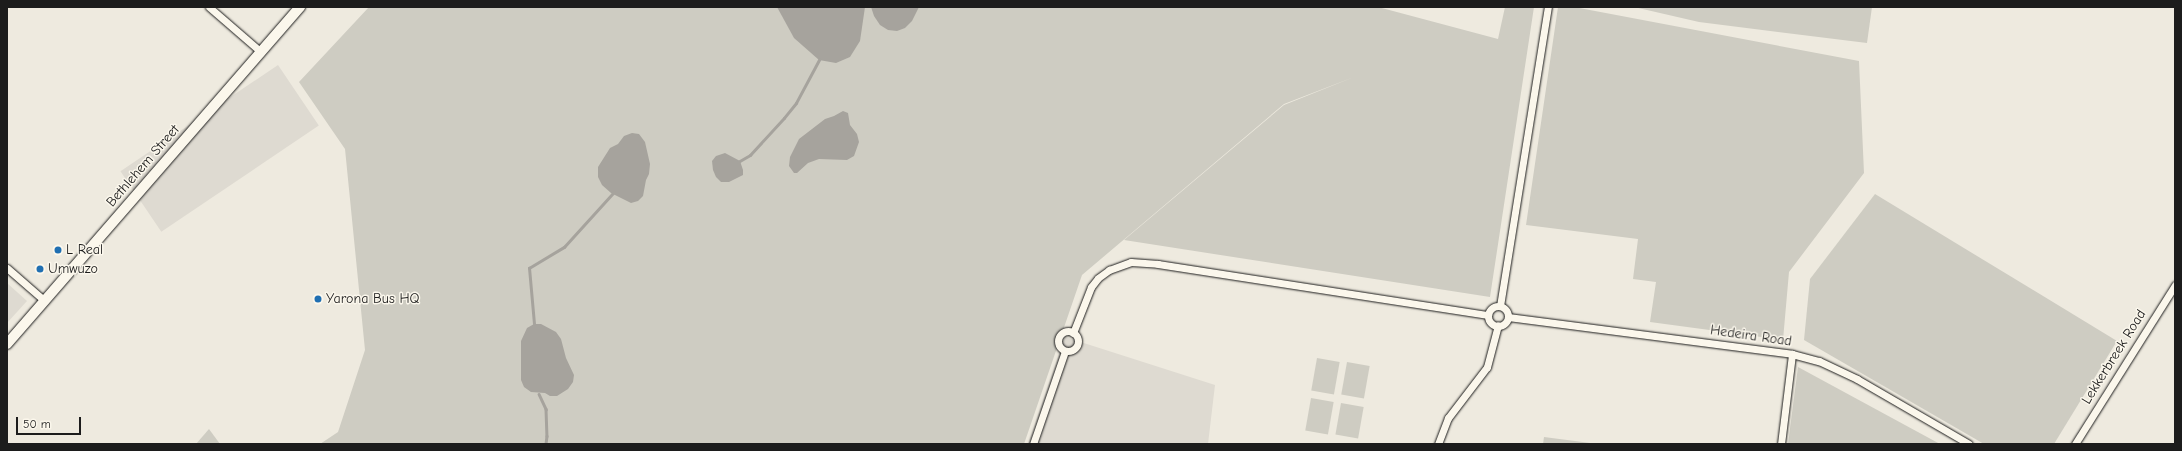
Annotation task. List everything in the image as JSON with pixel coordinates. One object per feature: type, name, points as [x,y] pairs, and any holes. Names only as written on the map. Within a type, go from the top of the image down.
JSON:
[{"type":"main road","name":"Bethlehem Street","points":[[7,344],[300,7]]},
{"type":"street","points":[[209,7],[260,52]]},
{"type":"street","points":[[1500,306],[1548,7]]},
{"type":"street","points":[[1073,333],[1091,287],[1098,278],[1109,270],[1131,262],[1166,265],[1488,314]]},
{"type":"street","points":[[7,268],[45,301]]},
{"type":"street","name":"Lekkerbreek Road","points":[[2076,444],[2175,285]]},
{"type":"street","points":[[1500,306],[1506,309],[1508,317],[1504,324],[1498,326],[1492,323],[1488,314],[1493,307],[1500,306]]},
{"type":"street","name":"Hedeira Road","points":[[1508,317],[1792,354],[1819,361],[1836,368],[1969,444]]},
{"type":"street","points":[[1438,444],[1448,418],[1487,367],[1498,326]]},
{"type":"street","points":[[1067,332],[1073,333],[1078,338],[1078,344],[1071,351],[1065,351],[1058,344],[1059,337],[1067,332]]},
{"type":"street","points":[[1033,444],[1065,351]]},
{"type":"street","points":[[1781,444],[1792,354]]},
{"type":"shaded area","points":[[369,7],[1378,7],[1498,39],[1505,7],[1534,7],[1490,297],[1124,240],[1284,105],[1354,77],[1284,104],[1082,275],[1024,444],[320,444],[338,432],[365,350],[345,149],[299,82]]},
{"type":"shaded area","points":[[777,7],[865,7],[860,41],[850,57],[836,63],[819,60],[794,38]]},
{"type":"shaded area","points":[[871,7],[919,7],[912,21],[905,28],[897,31],[888,30],[880,25],[874,16]]},
{"type":"shaded area","points":[[1558,7],[1574,7],[1859,61],[1864,173],[1789,272],[1783,340],[1650,322],[1656,282],[1633,279],[1638,239],[1526,225]]},
{"type":"shaded area","points":[[1634,7],[1872,7],[1867,43],[1699,22]]},
{"type":"shaded area","points":[[278,65],[319,126],[161,232],[120,171]]},
{"type":"shaded area","points":[[843,111],[848,113],[850,125],[857,134],[859,142],[854,156],[847,160],[819,159],[808,163],[797,173],[794,173],[789,166],[790,157],[799,139],[825,119]]},
{"type":"shaded area","points":[[632,133],[639,134],[645,142],[650,164],[643,196],[638,201],[631,203],[611,193],[602,185],[598,177],[598,167],[610,148],[618,144],[624,136]]},
{"type":"shaded area","points":[[725,153],[740,161],[743,175],[729,182],[721,182],[716,177],[713,170],[712,161],[716,156]]},
{"type":"shaded area","points":[[1875,194],[2117,341],[2054,444],[1984,444],[1804,340],[1810,279]]},
{"type":"shaded area","points":[[7,283],[27,301],[7,323]]},
{"type":"shaded area","points":[[534,324],[541,324],[556,332],[561,339],[566,358],[574,375],[573,382],[568,389],[557,396],[531,392],[524,387],[521,380],[521,341],[527,328]]},
{"type":"shaded area","points":[[1065,337],[1215,385],[1208,444],[1028,444]]},
{"type":"shaded area","points":[[1317,358],[1340,362],[1334,394],[1311,390]]},
{"type":"shaded area","points":[[1347,362],[1370,366],[1364,398],[1341,394]]},
{"type":"shaded area","points":[[1798,367],[1940,444],[1788,444]]},
{"type":"shaded area","points":[[1311,398],[1334,402],[1328,434],[1305,430]]},
{"type":"shaded area","points":[[1341,403],[1364,407],[1358,439],[1335,435]]},
{"type":"shaded area","points":[[209,429],[220,444],[196,444]]},
{"type":"shaded area","points":[[1544,437],[1598,444],[1543,444]]},
{"type":"waterway","points":[[738,162],[750,155],[796,103],[819,60]]},
{"type":"waterway","points":[[534,324],[529,268],[564,247],[614,192]]},
{"type":"waterway","points":[[539,394],[546,409],[546,444]]},
{"type":"place","name":"L Real","points":[[58,250]]},
{"type":"place","name":"Umwuzo","points":[[40,269]]},
{"type":"place","name":"Yarona Bus HQ","points":[[318,299]]}]
